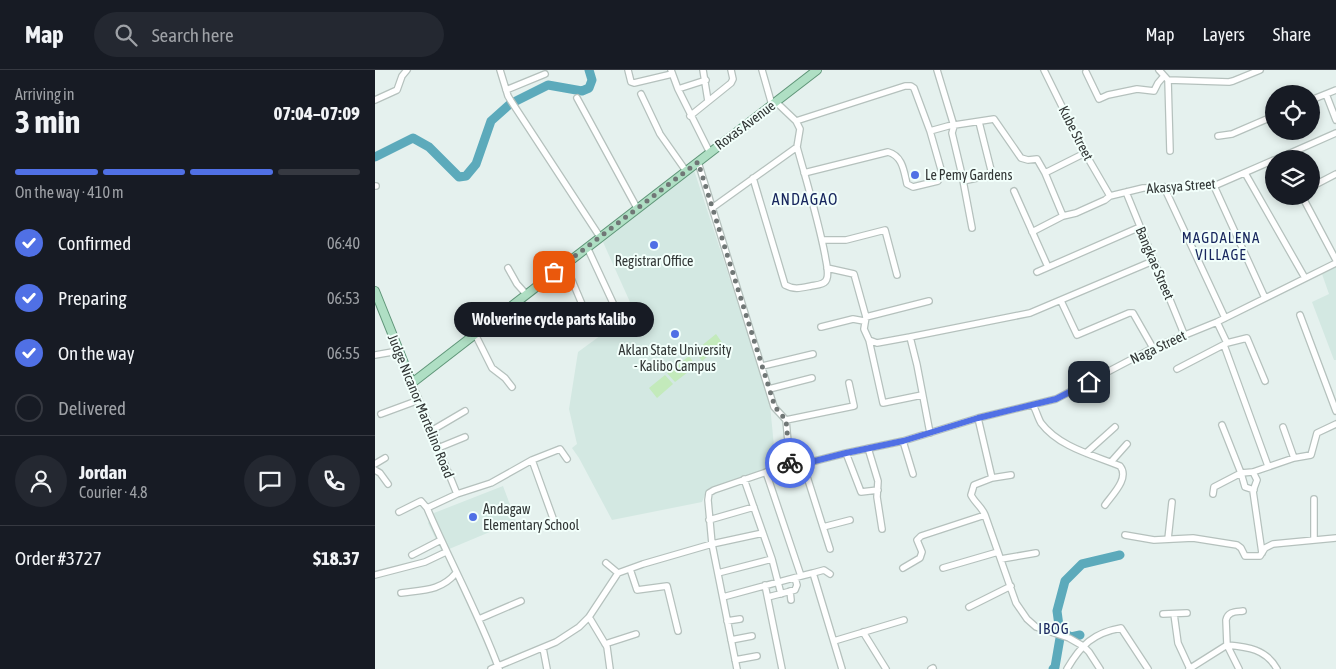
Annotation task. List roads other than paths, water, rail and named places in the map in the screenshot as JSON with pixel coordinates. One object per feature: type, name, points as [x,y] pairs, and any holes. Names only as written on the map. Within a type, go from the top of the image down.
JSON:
[{"type":"main road","name":"Roxas Avenue","points":[[412,383],[817,70]]},
{"type":"main road","name":"Judge Nicanor Martelino Road","points":[[375,291],[412,383]]},
{"type":"street","points":[[375,100],[397,90],[402,76],[407,70]]},
{"type":"street","points":[[628,70],[631,82],[633,83],[671,72],[709,153]]},
{"type":"street","points":[[703,70],[708,101]]},
{"type":"street","points":[[690,116],[731,83],[733,79],[731,70]]},
{"type":"street","points":[[753,178],[785,285],[793,289],[820,285],[826,281],[828,278],[822,240],[797,147],[800,129],[796,121],[774,103],[762,70]]},
{"type":"street","points":[[937,70],[954,126],[952,133],[972,228]]},
{"type":"street","name":"Kube Street","points":[[1044,70],[1085,153],[1110,196]]},
{"type":"street","points":[[1159,70],[1166,78],[1170,151]]},
{"type":"street","points":[[1086,72],[1099,99],[1137,88],[1154,90],[1158,82],[1166,78],[1233,82],[1259,70]]},
{"type":"street","points":[[502,71],[506,90],[511,101],[600,237]]},
{"type":"street","points":[[506,90],[545,74]]},
{"type":"street","points":[[678,89],[706,80]]},
{"type":"street","points":[[796,121],[911,86],[915,90],[930,131],[942,173],[938,181],[913,188],[907,184],[900,160],[896,155],[888,152],[804,173]]},
{"type":"street","points":[[1320,96],[1336,90]]},
{"type":"street","points":[[641,94],[660,134],[686,171]]},
{"type":"street","points":[[1326,94],[1336,120]]},
{"type":"street","points":[[577,98],[637,208]]},
{"type":"street","points":[[930,131],[993,120],[1021,158],[1028,160],[1037,159],[1045,172],[1063,216]]},
{"type":"street","points":[[1218,136],[1232,134],[1265,120]]},
{"type":"street","points":[[963,181],[986,176],[991,170],[979,122]]},
{"type":"street","points":[[1299,150],[1336,134]]},
{"type":"street","points":[[712,208],[797,147]]},
{"type":"street","points":[[1045,172],[1085,153]]},
{"type":"street","points":[[698,162],[775,407],[786,420],[790,464]]},
{"type":"street","name":"Akasya Street","points":[[1032,232],[1063,216],[1076,213],[1105,200],[1110,196],[1143,188],[1213,186],[1265,164]]},
{"type":"street","points":[[1245,172],[1305,278]]},
{"type":"street","points":[[1320,182],[1336,174]]},
{"type":"street","points":[[1213,186],[1265,298]]},
{"type":"street","points":[[1164,187],[1225,318]]},
{"type":"street","points":[[1015,191],[1048,267]]},
{"type":"street","name":"Bangkae Street","points":[[1126,192],[1184,334]]},
{"type":"street","points":[[1307,205],[1336,261]]},
{"type":"street","points":[[1037,272],[1140,227]]},
{"type":"street","points":[[822,240],[846,240],[885,230],[897,275]]},
{"type":"street","points":[[587,248],[620,318]]},
{"type":"street","points":[[869,340],[877,342],[910,337],[1030,314],[1153,261]]},
{"type":"street","name":"Naga Street","points":[[709,520],[707,500],[709,493],[714,490],[790,464],[803,464],[903,441],[978,418],[1056,399],[1153,348],[1217,322],[1336,261]]},
{"type":"street","points":[[565,264],[590,323]]},
{"type":"street","points":[[509,268],[517,284],[526,294]]},
{"type":"street","points":[[827,268],[854,274],[865,319],[865,334],[869,340],[883,403],[922,395]]},
{"type":"street","points":[[821,327],[853,319],[865,319],[929,301]]},
{"type":"street","points":[[1061,301],[1077,335],[1133,313],[1153,348]]},
{"type":"street","points":[[516,302],[534,327]]},
{"type":"street","points":[[1301,315],[1336,411]]},
{"type":"street","points":[[1217,322],[1268,466]]},
{"type":"street","points":[[475,334],[492,368],[505,378],[512,388]]},
{"type":"street","points":[[910,337],[930,434]]},
{"type":"street","points":[[1177,368],[1225,344],[1247,338],[1265,381]]},
{"type":"street","points":[[375,355],[399,351]]},
{"type":"street","points":[[762,366],[813,354]]},
{"type":"street","points":[[769,389],[812,378]]},
{"type":"street","name":"Judge Nicanor Martelino Road","points":[[412,383],[457,494],[427,508]]},
{"type":"street","points":[[786,420],[854,406],[849,383]]},
{"type":"street","points":[[381,414],[419,400]]},
{"type":"street","points":[[1033,405],[1041,422],[1050,432],[1066,443],[1123,469],[1123,476],[1105,505]]},
{"type":"street","points":[[431,432],[465,411]]},
{"type":"street","points":[[978,418],[992,478]]},
{"type":"street","points":[[1213,494],[1214,487],[1241,473],[1253,472],[1294,458],[1311,456],[1317,433],[1336,424]]},
{"type":"street","points":[[1222,425],[1245,486],[1253,490]]},
{"type":"street","points":[[1086,453],[1115,427]]},
{"type":"street","points":[[1283,427],[1294,458]]},
{"type":"street","points":[[438,448],[465,437]]},
{"type":"street","points":[[903,441],[913,474]]},
{"type":"street","points":[[1111,462],[1127,444]]},
{"type":"street","points":[[868,448],[878,480],[877,502],[883,529]]},
{"type":"street","points":[[457,494],[491,483],[532,460],[559,449],[567,459]]},
{"type":"street","points":[[846,453],[861,492],[877,490]]},
{"type":"street","points":[[375,464],[385,458]]},
{"type":"street","points":[[532,460],[554,521]]},
{"type":"street","points":[[803,464],[830,549]]},
{"type":"street","points":[[375,470],[380,473],[388,484]]},
{"type":"street","points":[[766,472],[798,577],[797,588],[768,597]]},
{"type":"street","points":[[1253,472],[1257,480],[1253,490],[1262,553]]},
{"type":"street","points":[[1011,475],[992,478],[974,485],[971,491],[974,500],[983,509],[1016,603],[1027,619],[1036,627],[1069,638],[1083,646],[1100,669]]},
{"type":"street","points":[[744,480],[772,559],[781,594]]},
{"type":"street","points":[[1314,499],[1314,539]]},
{"type":"street","points":[[399,512],[417,502],[421,502],[427,508],[479,619],[499,668]]},
{"type":"street","points":[[1168,539],[1172,502]]},
{"type":"street","points":[[737,669],[709,520],[754,507]]},
{"type":"street","points":[[903,568],[920,558],[921,552],[917,540],[921,536],[985,515]]},
{"type":"street","points":[[823,526],[850,520]]},
{"type":"street","points":[[491,669],[499,668],[567,636],[589,617],[618,573],[712,544],[763,534]]},
{"type":"street","points":[[1125,535],[1154,540],[1193,538],[1237,545],[1247,557],[1259,557],[1265,548],[1273,544],[1336,538]]},
{"type":"street","points":[[412,555],[441,540]]},
{"type":"street","points":[[375,575],[425,562],[446,552]]},
{"type":"street","points":[[943,568],[998,552]]},
{"type":"street","points":[[1001,559],[1036,554]]},
{"type":"street","points":[[718,573],[772,559]]},
{"type":"street","points":[[606,563],[618,573]]},
{"type":"street","points":[[630,569],[637,590],[667,586],[678,631]]},
{"type":"street","points":[[723,597],[824,570],[830,574]]},
{"type":"street","points":[[401,593],[439,587],[446,584],[456,573]]},
{"type":"street","points":[[813,573],[842,669]]},
{"type":"street","points":[[765,585],[782,669]]},
{"type":"street","points":[[969,607],[1011,586]]},
{"type":"street","points":[[790,591],[791,600]]},
{"type":"street","points":[[479,619],[521,601]]},
{"type":"street","points":[[1239,669],[1227,645],[1227,616],[1231,612],[1243,611]]},
{"type":"street","points":[[1163,614],[1187,613]]},
{"type":"street","points":[[1174,614],[1177,643],[1190,669],[1227,645],[1257,649],[1267,656],[1277,669]]},
{"type":"street","points":[[589,617],[605,644],[610,669]]},
{"type":"street","points":[[727,621],[739,619]]},
{"type":"street","points":[[834,641],[905,620]]},
{"type":"street","points":[[1067,669],[1091,638],[1121,628],[1148,669]]},
{"type":"street","points":[[863,632],[885,669]]},
{"type":"street","points":[[605,644],[636,634]]},
{"type":"street","points":[[731,640],[752,636]]},
{"type":"street","points":[[543,648],[547,669]]},
{"type":"street","points":[[735,660],[757,656]]},
{"type":"waterway","points":[[514,102],[548,85],[582,91],[589,88],[592,80],[589,70]]},
{"type":"waterway","points":[[375,157],[413,138],[429,147],[459,177],[466,176],[476,164],[491,121],[510,104]]},
{"type":"waterway","points":[[1060,633],[1057,611],[1065,581],[1082,564],[1120,555]]},
{"type":"waterway","points":[[1062,632],[1071,637],[1080,635]]},
{"type":"waterway","points":[[1053,669],[1055,667],[1060,638]]},
{"type":"place","name":"Le Pemy Gardens","points":[[915,175]]},
{"type":"place","name":"Registrar Office","points":[[654,245]]},
{"type":"place","name":"Wolverine cycle parts Kalibo","points":[[554,272]]},
{"type":"place","name":"Aklan State University - Kalibo Campus","points":[[675,334]]},
{"type":"place","name":"Andagaw Elementary School","points":[[473,517]]},
{"type":"district","name":"ANDAGAO","points":[[805,199]]},
{"type":"district","name":"MAGDALENA VILLAGE","points":[[1221,246]]},
{"type":"district","name":"IBOG","points":[[1054,629]]}]
